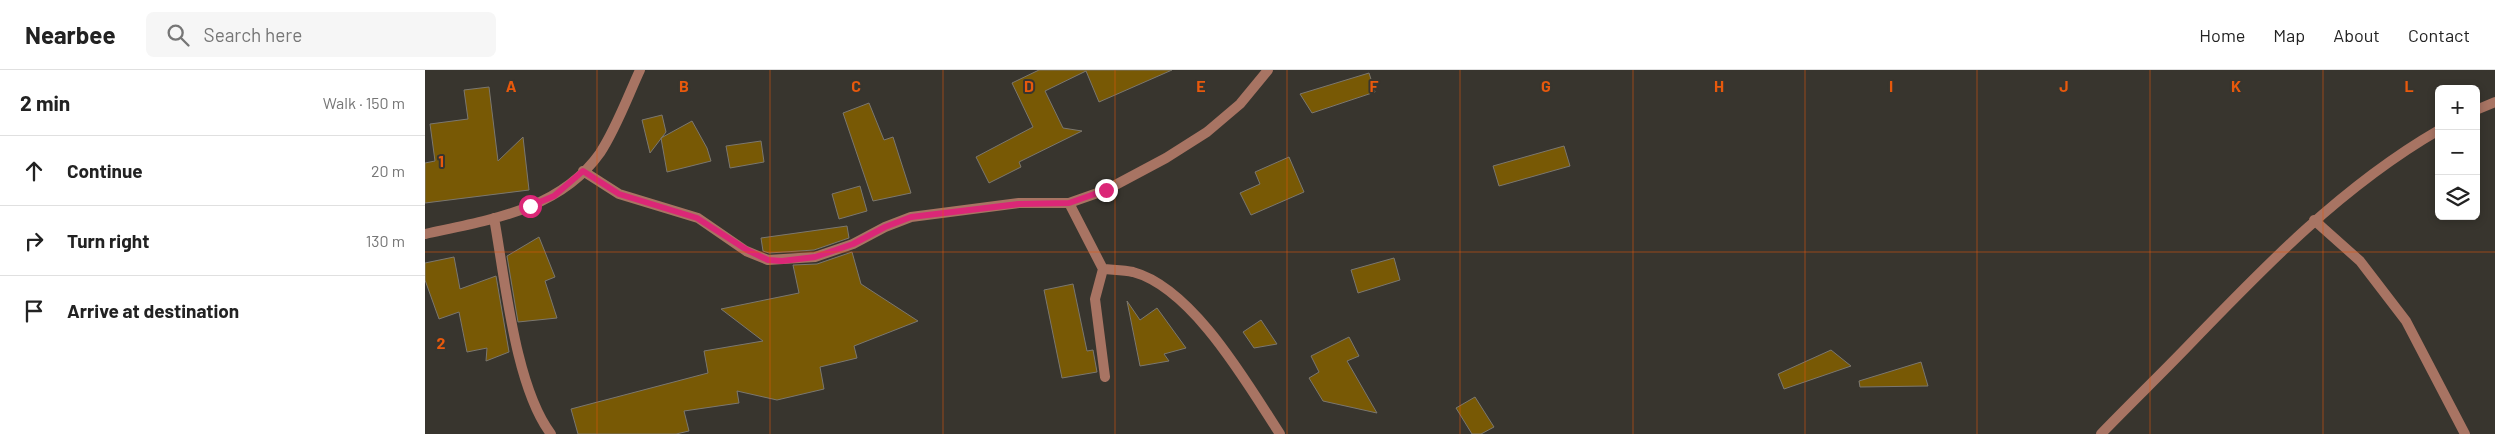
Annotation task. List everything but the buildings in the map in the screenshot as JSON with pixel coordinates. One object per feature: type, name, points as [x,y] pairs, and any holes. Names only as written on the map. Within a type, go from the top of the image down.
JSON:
[{"type":"street","points":[[425,234],[494,218],[554,196],[588,168],[601,151],[640,70]]},
{"type":"street","points":[[583,171],[619,194],[697,218],[747,250],[768,260],[815,257],[853,244],[885,227],[911,217],[1019,204],[1069,203],[1106,190],[1166,158],[1207,132],[1240,104],[1268,70]]},
{"type":"street","points":[[2480,108],[2495,102]]},
{"type":"street","points":[[2101,434],[2251,280],[2314,220],[2405,150],[2435,132]]},
{"type":"street","points":[[1069,203],[1103,269],[1095,298],[1105,377]]},
{"type":"street","points":[[494,218],[515,334],[527,382],[543,423],[551,434]]},
{"type":"street","points":[[2314,220],[2360,261],[2406,321],[2465,434]]},
{"type":"street","points":[[1103,269],[1134,272],[1182,300],[1219,345],[1280,434]]},
{"type":"route","points":[[530,206],[554,196],[583,171],[619,194],[697,218],[747,250],[768,260],[782,261],[815,257],[853,244],[885,227],[911,217],[1019,204],[1069,203],[1106,190]]}]
